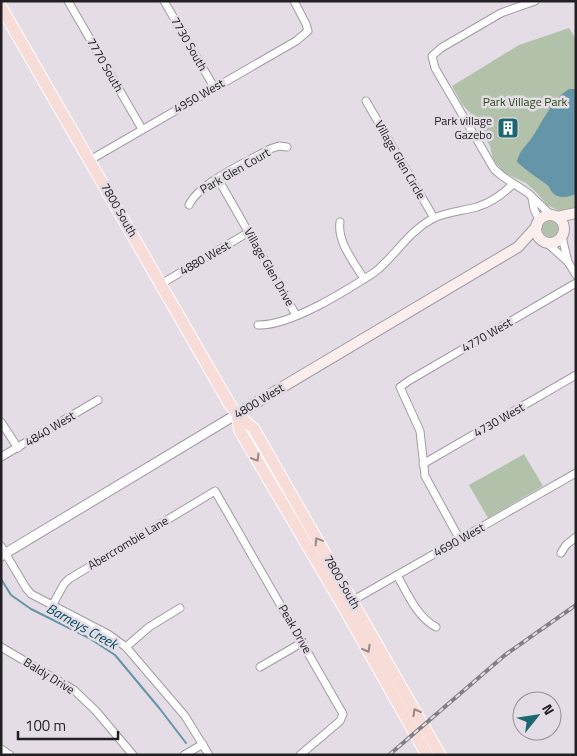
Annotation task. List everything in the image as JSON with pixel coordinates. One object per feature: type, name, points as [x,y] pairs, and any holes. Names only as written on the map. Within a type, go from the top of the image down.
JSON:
[{"type":"main road","name":"7800 South","points":[[1,7],[237,414],[254,429],[440,755]]},
{"type":"main road","name":"4800 West","points":[[237,414],[518,247],[545,216],[576,213]]},
{"type":"main road","points":[[554,216],[562,223],[563,234]]},
{"type":"main road","name":"4800 West","points":[[518,247],[556,242],[576,218]]},
{"type":"main road","points":[[538,223],[538,235],[545,242]]},
{"type":"main road","name":"7800 South","points":[[237,414],[240,431],[343,606],[427,755]]},
{"type":"street","name":"7770 South","points":[[68,1],[142,129]]},
{"type":"street","name":"7730 South","points":[[164,1],[214,88]]},
{"type":"street","name":"4950 West","points":[[90,160],[296,40],[308,31],[294,1]]},
{"type":"street","points":[[535,1],[501,13],[440,48],[432,56],[435,68],[490,163],[502,176],[554,216]]},
{"type":"street","name":"Village Glen Circle","points":[[366,101],[434,218]]},
{"type":"street","name":"Park Glen Court","points":[[189,205],[199,190],[270,149],[279,146],[287,147]]},
{"type":"street","name":"Village Glen Drive","points":[[218,179],[296,315],[315,307],[364,279],[382,266],[415,231],[434,218],[479,206],[500,195],[513,184]]},
{"type":"street","points":[[532,198],[538,223]]},
{"type":"street","points":[[340,222],[339,230],[342,240],[364,279]]},
{"type":"street","name":"4880 West","points":[[161,284],[249,232]]},
{"type":"street","points":[[563,234],[568,262]]},
{"type":"street","points":[[545,242],[568,262],[576,275]]},
{"type":"street","name":"4770 West","points":[[423,464],[420,430],[400,387],[576,283]]},
{"type":"street","points":[[258,325],[274,324],[296,315]]},
{"type":"street","name":"4730 West","points":[[423,464],[576,376]]},
{"type":"street","name":"4840 West","points":[[1,457],[98,400]]},
{"type":"street","name":"4800 West","points":[[3,552],[237,414]]},
{"type":"street","points":[[1,422],[18,448]]},
{"type":"street","points":[[423,464],[429,484],[459,538]]},
{"type":"street","name":"4690 West","points":[[343,606],[459,538],[470,534],[576,473]]},
{"type":"street","name":"Abercrombie Lane","points":[[52,606],[64,584],[69,579],[215,491]]},
{"type":"street","name":"Peak Drive","points":[[215,491],[343,714],[340,721],[300,755]]},
{"type":"street","points":[[561,553],[566,545],[576,537]]},
{"type":"street","points":[[3,552],[31,594],[91,624],[117,639],[126,647],[185,716],[209,755]]},
{"type":"street","points":[[397,575],[421,615],[436,627]]},
{"type":"street","points":[[126,647],[149,627],[180,608]]},
{"type":"street","points":[[260,667],[302,642]]},
{"type":"street","name":"Baldy Drive","points":[[1,646],[74,690],[85,699],[133,755]]},
{"type":"street","points":[[184,755],[203,744]]},
{"type":"street","points":[[1,749],[10,755]]},
{"type":"green space","name":"Park Village Park","points":[[569,28],[576,39],[576,208],[562,212],[547,205],[526,183],[503,172],[493,159],[490,146],[473,116],[462,104],[452,86],[519,45]]},
{"type":"green space","points":[[547,221],[553,221],[558,226],[556,235],[547,237],[542,232],[542,226]]},
{"type":"green space","points":[[524,454],[543,486],[488,518],[469,485]]},
{"type":"water","points":[[569,89],[576,89],[576,194],[561,197],[555,195],[547,185],[517,162],[521,152],[552,105]]},
{"type":"waterway","name":"Barneys Creek","points":[[1,579],[11,595],[31,609],[89,638],[115,655],[186,743]]},
{"type":"railway","points":[[389,755],[505,655],[576,605]]},
{"type":"place","name":"Park village Gazebo","points":[[508,128]]}]
